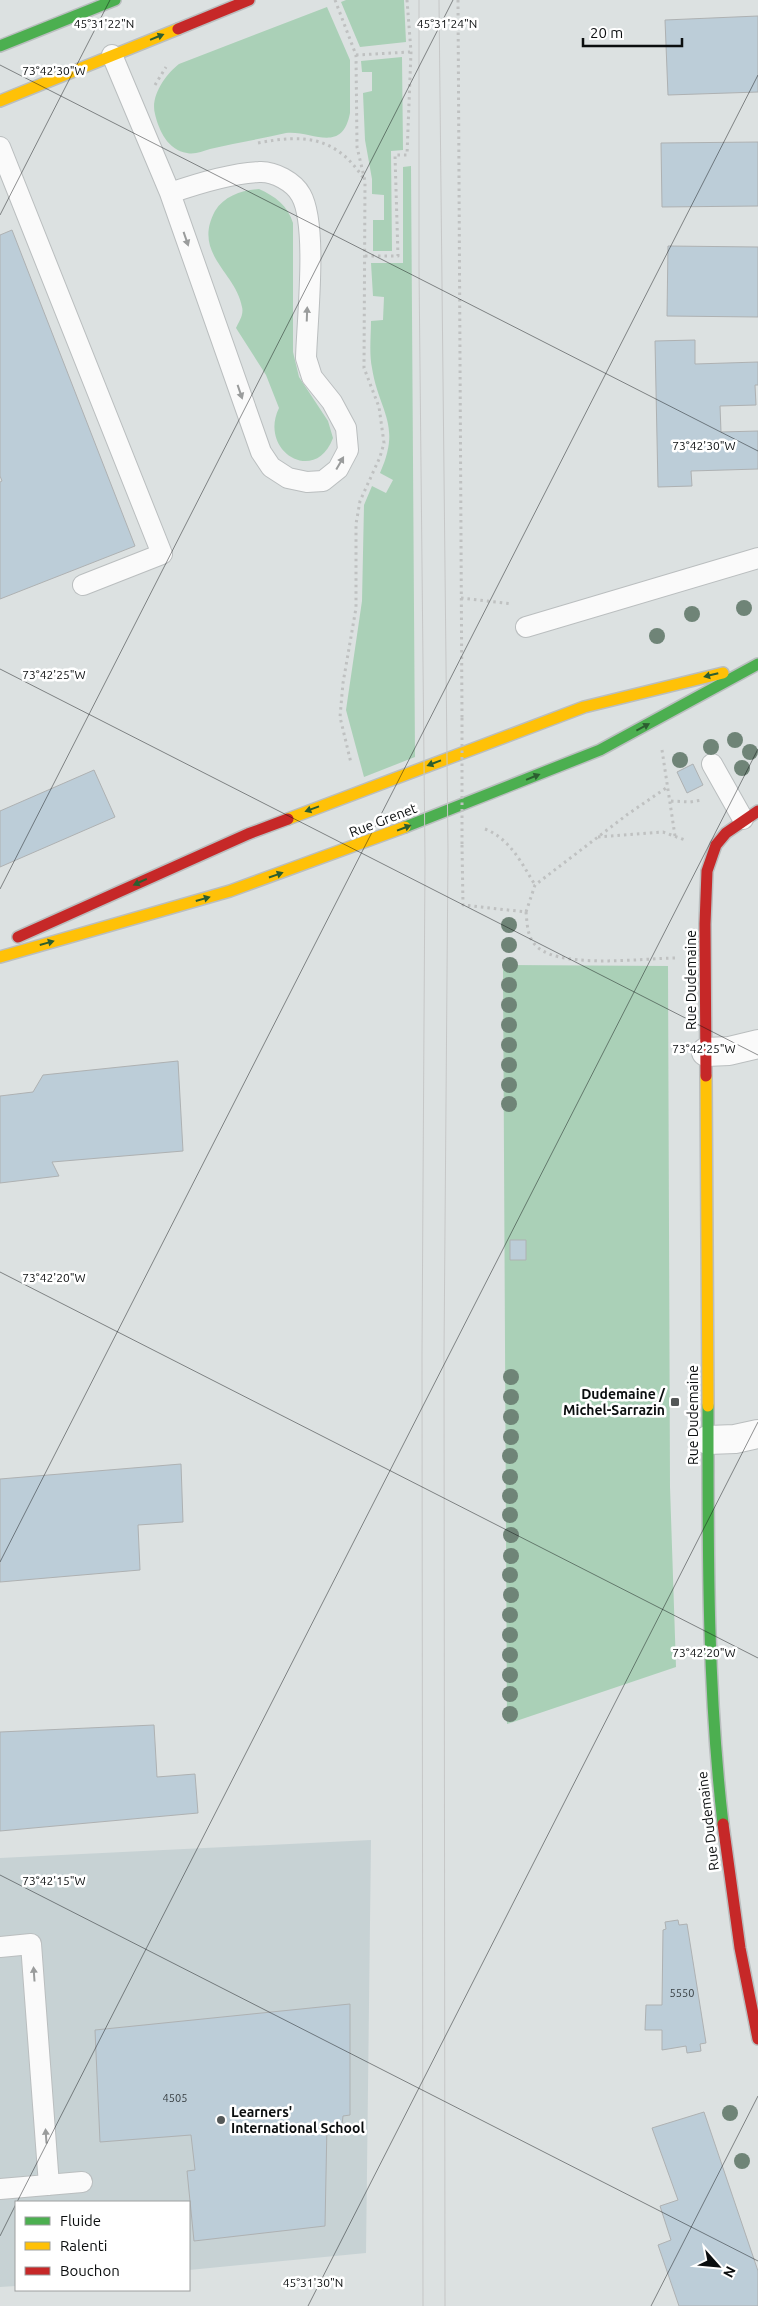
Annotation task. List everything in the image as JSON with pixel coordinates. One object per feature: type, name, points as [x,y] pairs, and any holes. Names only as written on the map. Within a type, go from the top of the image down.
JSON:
[{"type":"street","points":[[0,46],[113,0]]},
{"type":"street","points":[[0,101],[249,0]]},
{"type":"street","name":"Rue Grenet","points":[[9,941],[248,834],[584,706],[758,664]]},
{"type":"street","name":"Rue Grenet","points":[[0,956],[230,891],[358,846],[600,750],[758,664]]},
{"type":"street","name":"Rue Dudemaine","points":[[750,815],[725,832],[718,841],[711,852],[706,881],[708,1440],[710,1644],[716,1760],[736,1926],[758,2039]]},
{"type":"street","points":[[706,1052],[728,1051],[758,1044]]},
{"type":"street","points":[[708,1440],[735,1439],[758,1434]]},
{"type":"lane","points":[[112,55],[170,193],[261,452],[271,467],[288,478],[307,482],[323,481],[338,469],[348,450],[346,428],[332,402],[312,377],[306,358],[310,227],[301,195],[285,178],[261,172],[200,183],[170,193]]},
{"type":"lane","points":[[0,147],[162,554],[83,585]]},
{"type":"lane","points":[[526,627],[758,558]]},
{"type":"lane","points":[[712,764],[750,815]]},
{"type":"lane","points":[[0,1947],[32,1944],[49,2185]]},
{"type":"lane","points":[[0,2189],[82,2182]]},
{"type":"path","points":[[335,0],[356,55],[358,147],[365,181],[364,368],[379,407],[384,443],[380,457],[360,501],[356,524],[356,608],[343,683],[340,717],[353,769]]},
{"type":"path","points":[[366,256],[398,256],[395,155],[407,155],[411,52],[407,0]]},
{"type":"path","points":[[458,0],[463,905],[526,912]]},
{"type":"path","points":[[356,55],[411,52]]},
{"type":"path","points":[[153,88],[168,64]]},
{"type":"path","points":[[256,144],[291,137],[317,141],[339,151],[356,166],[365,181]]},
{"type":"path","points":[[461,598],[513,604]]},
{"type":"path","points":[[597,837],[663,832],[675,836],[669,786],[661,747]]},
{"type":"path","points":[[669,786],[535,884],[526,912],[533,942],[540,949],[560,959],[580,961],[672,958]]},
{"type":"path","points":[[671,801],[690,802],[710,798]]},
{"type":"path","points":[[480,827],[501,836],[512,848],[535,884]]},
{"type":"shaded area","points":[[371,1840],[366,2253],[190,2270],[190,2201],[15,2201],[15,2286],[0,2287],[0,1858]]},
{"type":"green space","points":[[346,0],[404,0],[406,42],[360,47],[341,2]]},
{"type":"green space","points":[[327,7],[350,60],[350,113],[346,126],[340,133],[333,137],[325,138],[286,133],[193,154],[180,151],[165,139],[159,127],[154,107],[160,86],[174,68],[179,64]]},
{"type":"green space","points":[[402,57],[403,150],[391,151],[392,251],[373,251],[373,220],[384,220],[384,195],[372,194],[372,179],[365,140],[363,93],[372,91],[372,72],[362,72],[361,61]]},
{"type":"green space","points":[[411,166],[415,757],[364,777],[346,710],[362,601],[364,505],[372,486],[386,493],[393,480],[380,473],[389,442],[389,430],[375,383],[370,344],[371,321],[383,320],[384,297],[373,296],[371,263],[403,263],[403,167]]},
{"type":"green space","points":[[259,189],[280,202],[288,212],[293,223],[293,352],[299,377],[328,421],[333,438],[325,452],[314,460],[302,461],[291,457],[282,449],[276,438],[275,424],[279,408],[266,375],[236,328],[242,315],[242,307],[232,283],[212,251],[209,239],[209,226],[215,211],[223,201],[246,191]]},
{"type":"green space","points":[[503,965],[668,966],[670,1487],[676,1667],[507,1724]]},
{"type":"building","points":[[758,16],[758,92],[668,95],[665,20]]},
{"type":"building","points":[[758,142],[758,206],[662,207],[661,143]]},
{"type":"building","points":[[12,230],[135,546],[0,599],[0,482],[2,481],[0,476],[0,235]]},
{"type":"building","points":[[668,246],[758,247],[758,317],[667,316]]},
{"type":"building","points":[[695,340],[695,364],[758,362],[758,385],[755,385],[756,405],[720,406],[721,432],[758,431],[758,469],[691,471],[692,486],[658,487],[655,341]]},
{"type":"building","points":[[693,764],[703,785],[687,793],[677,772]]},
{"type":"building","points":[[94,770],[115,817],[0,867],[0,811]]},
{"type":"building","points":[[178,1061],[183,1151],[52,1162],[59,1176],[0,1183],[0,1096],[33,1092],[43,1075]]},
{"type":"building","points":[[510,1240],[526,1240],[526,1260],[510,1260]]},
{"type":"building","points":[[181,1464],[183,1522],[138,1525],[140,1570],[0,1582],[0,1479]]},
{"type":"building","points":[[154,1725],[157,1777],[195,1774],[198,1813],[0,1831],[0,1732]]},
{"type":"building","points":[[678,1920],[679,1925],[687,1924],[706,2043],[700,2044],[701,2051],[687,2053],[686,2046],[662,2050],[662,2030],[645,2030],[646,2005],[662,2005],[663,1930],[666,1929],[665,1922]]},
{"type":"building","name":"Learners' International School","points":[[350,2004],[350,2115],[343,2116],[342,2125],[327,2124],[325,2226],[194,2241],[187,2171],[195,2170],[191,2135],[100,2142],[95,2030]]},
{"type":"building","points":[[704,2112],[758,2271],[758,2306],[679,2306],[658,2245],[671,2240],[660,2206],[678,2200],[652,2128]]},
{"type":"tram line","points":[[419,0],[419,268],[425,860],[422,1355],[423,2306]]},
{"type":"tram line","points":[[439,0],[448,852],[444,1355],[445,2306]]},
{"type":"traffic: fast","points":[[0,46],[115,0]]},
{"type":"traffic: fast","points":[[405,827],[600,750],[758,664]]},
{"type":"traffic: fast","points":[[708,1406],[711,1667],[723,1824]]},
{"type":"traffic: slow","points":[[0,101],[178,29]]},
{"type":"traffic: slow","points":[[288,819],[584,707],[723,673]]},
{"type":"traffic: slow","points":[[0,957],[230,891],[405,827]]},
{"type":"traffic: slow","points":[[706,1076],[708,1406]]},
{"type":"traffic: jam","points":[[178,29],[249,0]]},
{"type":"traffic: jam","points":[[706,1076],[705,924],[707,871],[716,845],[726,833],[758,811]]},
{"type":"traffic: jam","points":[[18,937],[248,834],[288,819]]},
{"type":"traffic: jam","points":[[723,1824],[740,1948],[758,2039]]},
{"type":"place","name":"Dudemaine / Michel-Sarrazin","points":[[675,1402]]},
{"type":"place","name":"Learners' International School","points":[[221,2120]]}]
